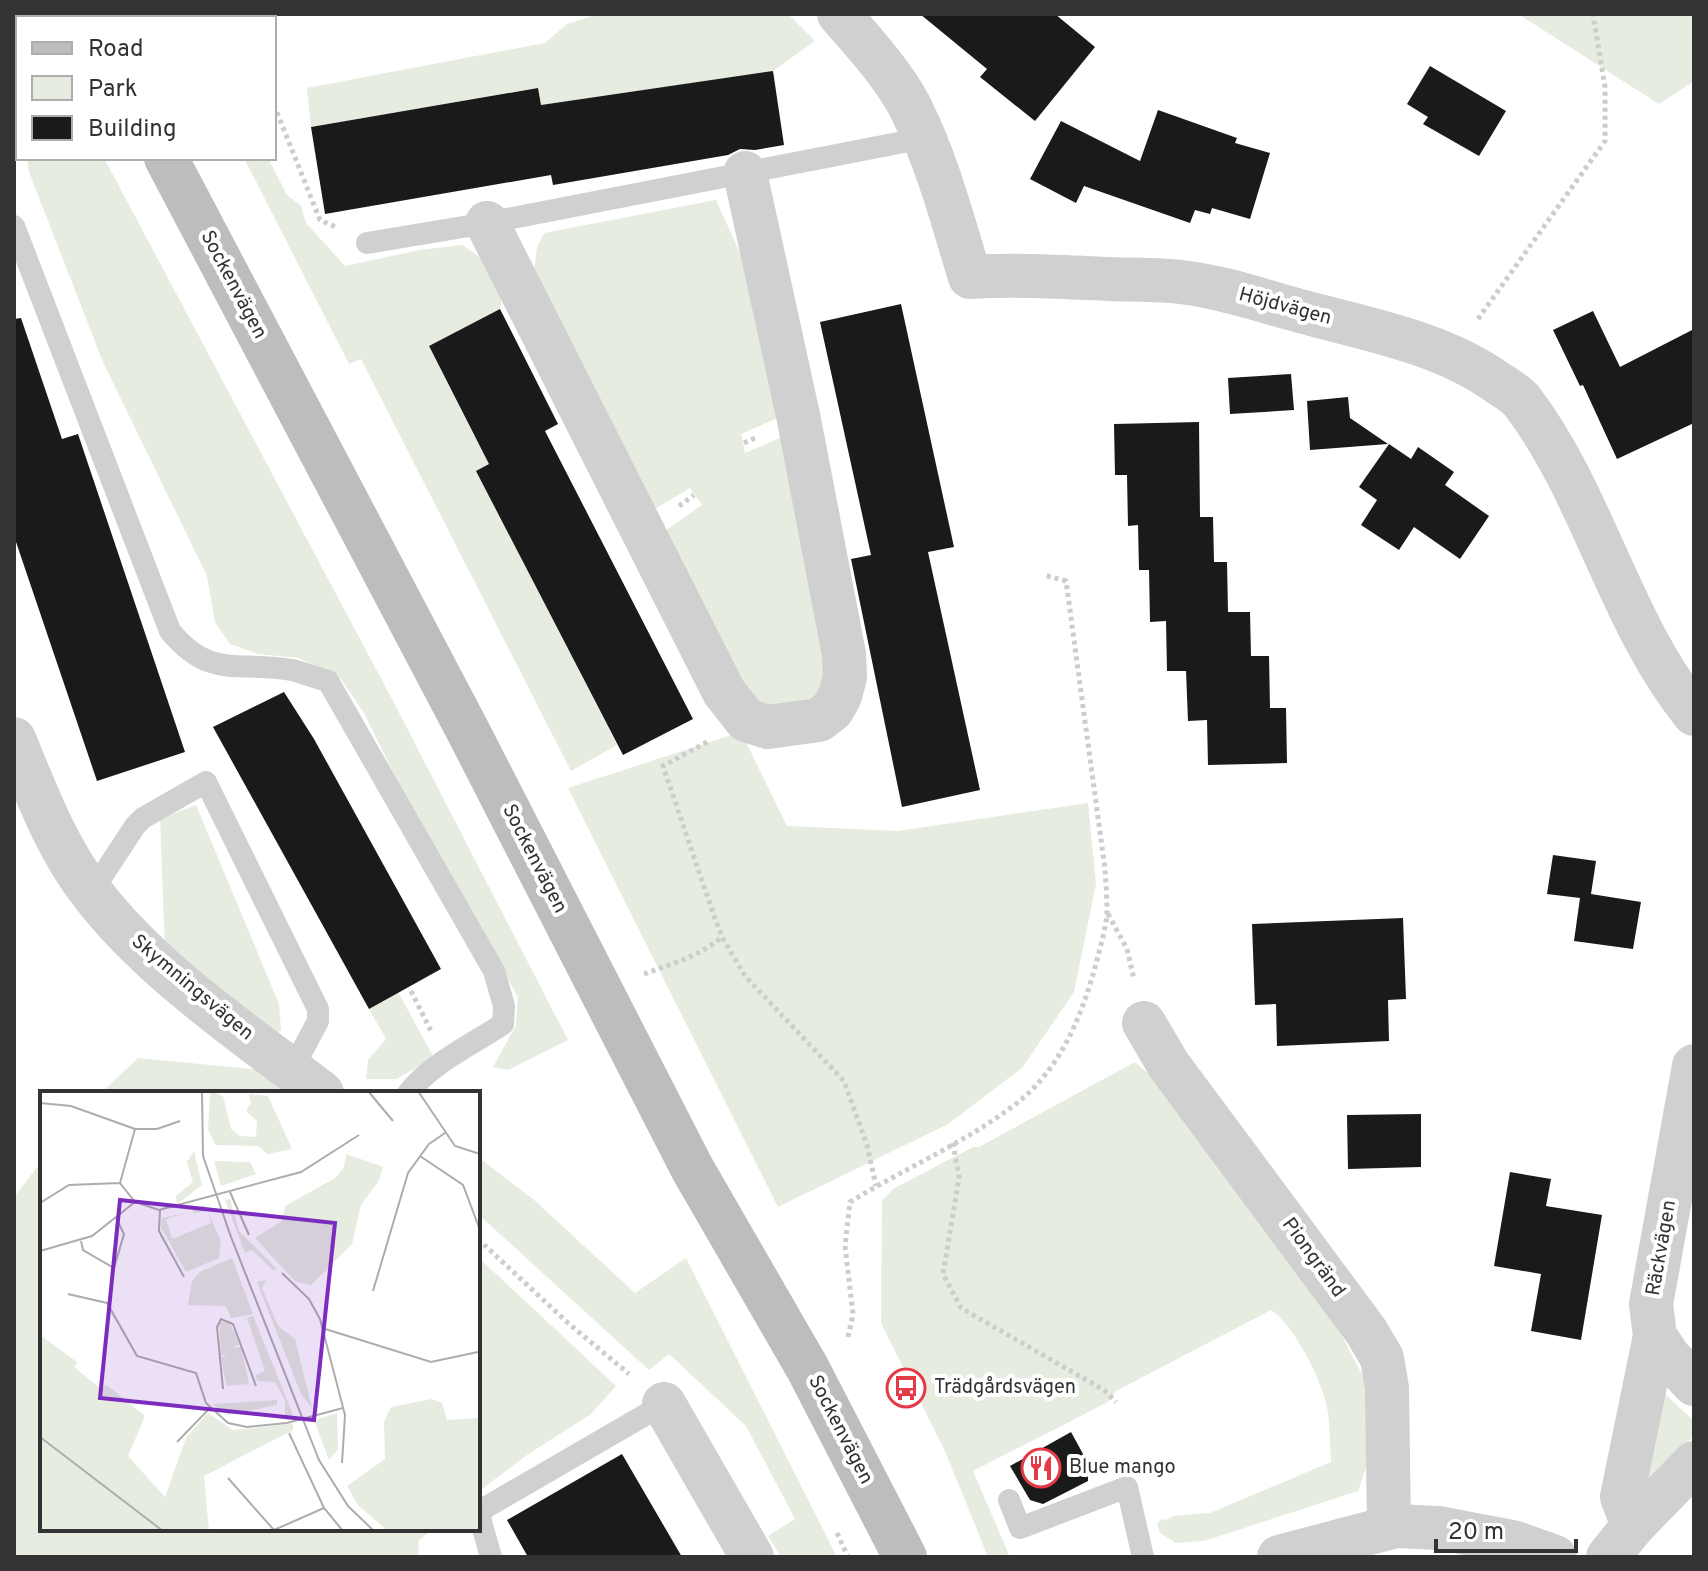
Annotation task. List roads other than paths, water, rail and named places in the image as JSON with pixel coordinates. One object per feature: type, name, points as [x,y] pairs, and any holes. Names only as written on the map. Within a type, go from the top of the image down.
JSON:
[{"type":"street","name":"Höjdvägen","points":[[839,14],[865,44],[912,110],[970,277],[1006,275],[1188,283],[1371,330],[1452,356],[1485,373],[1519,398],[1544,433],[1650,646],[1680,697],[1694,714]]},
{"type":"street","name":"Sockenvägen","points":[[167,160],[468,731],[692,1168],[808,1369],[905,1557]]},
{"type":"street","points":[[487,223],[724,692],[746,720],[768,727],[819,720],[832,710],[845,677],[844,654],[799,420],[745,173]]},
{"type":"street","name":"Skymningsvägen","points":[[14,739],[64,851],[91,893],[138,946],[307,1082]]},
{"type":"street","name":"Piongränd","points":[[1144,1023],[1168,1064],[1366,1331],[1382,1358],[1387,1388],[1389,1527]]},
{"type":"street","name":"Räckvägen","points":[[1620,1542],[1622,1497],[1655,1336],[1651,1304],[1694,1066]]},
{"type":"street","points":[[1655,1336],[1694,1384]]},
{"type":"street","points":[[664,1404],[752,1557]]},
{"type":"street","points":[[1620,1542],[1694,1463]]},
{"type":"street","points":[[1279,1557],[1389,1527],[1439,1528],[1513,1542],[1555,1557]]},
{"type":"lane","points":[[367,243],[487,223],[924,138]]},
{"type":"lane","points":[[14,226],[170,631],[185,650],[217,664],[290,670],[328,681],[494,971],[504,1006],[503,1024],[437,1067],[410,1091]]},
{"type":"lane","points":[[91,893],[143,818],[206,782],[318,1009],[307,1082]]},
{"type":"lane","points":[[491,1557],[480,1518],[483,1509],[664,1404]]},
{"type":"lane","points":[[1009,1500],[1020,1528],[1127,1487],[1143,1557]]},
{"type":"place","name":"Trädgårdsvägen","points":[[906,1388]]},
{"type":"place","name":"Blue mango","points":[[1041,1468]]}]
